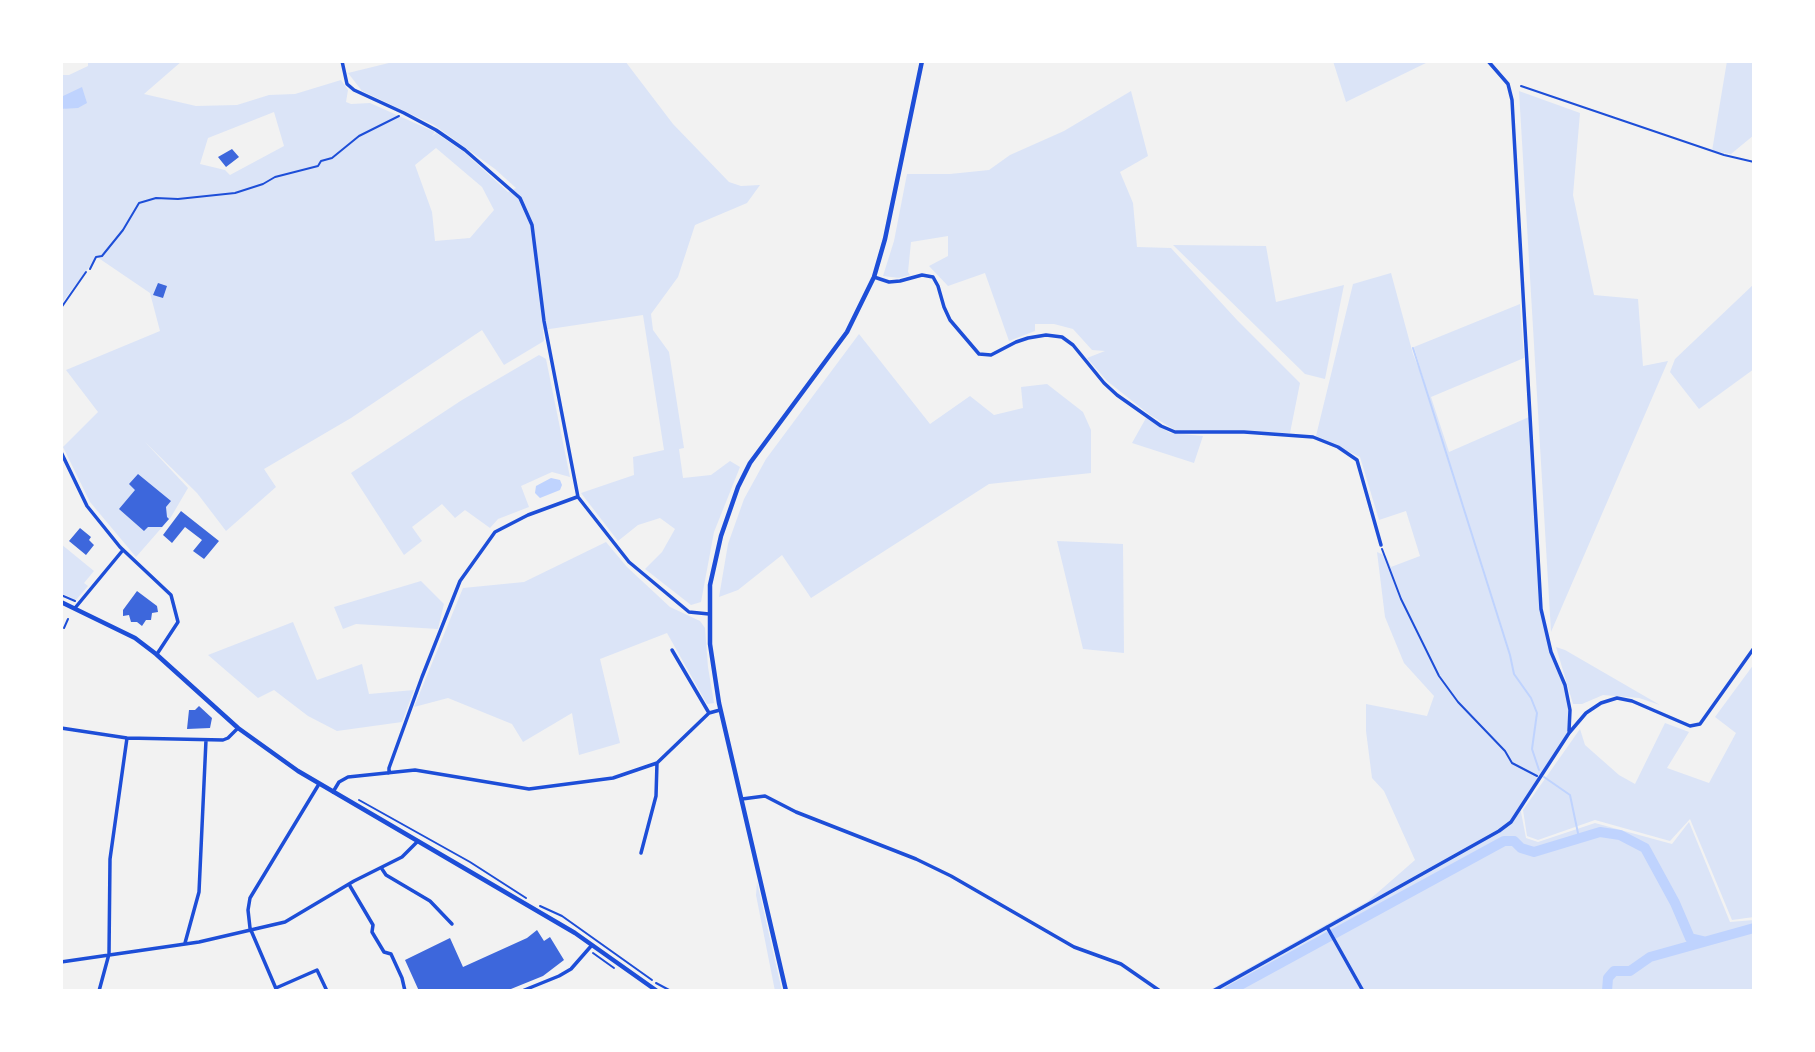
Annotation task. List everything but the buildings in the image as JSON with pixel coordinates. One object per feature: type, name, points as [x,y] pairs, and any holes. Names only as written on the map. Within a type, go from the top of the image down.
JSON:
[{"type":"street","points":[[342,61],[347,84],[354,90],[404,113],[466,150],[520,198],[529,214],[544,321],[578,497],[629,562],[689,612],[709,614]]},
{"type":"street","points":[[786,991],[712,666],[710,585],[721,536],[738,487],[764,442],[847,332],[874,277],[885,239],[922,61]]},
{"type":"street","points":[[1488,61],[1508,84],[1512,100],[1541,609],[1551,652],[1565,685],[1570,710],[1569,733]]},
{"type":"street","points":[[874,277],[889,282],[922,275],[933,277],[950,320],[979,354],[991,355],[1028,338],[1046,335],[1062,337],[1073,345],[1117,395],[1161,426],[1175,432],[1244,432],[1313,438],[1338,447],[1357,460],[1381,545]]},
{"type":"street","points":[[61,452],[87,506],[123,550],[170,593],[178,617],[177,626],[156,654]]},
{"type":"street","points":[[390,773],[389,768],[422,677],[460,582],[495,532],[528,514],[578,497]]},
{"type":"street","points":[[77,606],[123,550]]},
{"type":"street","points":[[61,602],[77,606],[135,638],[238,728],[318,783],[593,945],[657,991]]},
{"type":"street","points":[[1213,991],[1329,930],[1499,831],[1511,822],[1569,733],[1586,713],[1601,702],[1617,698],[1632,701],[1690,726],[1700,724],[1754,648]]},
{"type":"street","points":[[672,650],[709,713]]},
{"type":"street","points":[[333,792],[343,778],[428,771],[477,782],[529,789],[613,778],[657,763],[709,713],[720,706]]},
{"type":"street","points":[[61,728],[127,738],[223,740],[238,728]]},
{"type":"street","points":[[99,991],[109,954],[110,859],[127,738]]},
{"type":"street","points":[[185,943],[199,892],[206,740]]},
{"type":"street","points":[[641,853],[656,796],[657,763]]},
{"type":"street","points":[[318,783],[250,898],[248,910],[250,928],[277,989],[317,970],[327,991]]},
{"type":"street","points":[[742,799],[765,796],[796,812],[916,859],[951,876],[1074,947],[1121,964],[1160,991]]},
{"type":"street","points":[[61,962],[199,942],[285,922],[350,886],[354,881],[383,869],[411,851],[418,841]]},
{"type":"street","points":[[383,869],[386,875],[430,901],[452,923]]},
{"type":"street","points":[[350,886],[373,925],[372,932],[384,952],[391,954],[405,991]]},
{"type":"street","points":[[1329,930],[1363,991]]},
{"type":"street","points":[[522,991],[559,976],[571,968],[593,945]]},
{"type":"lane","points":[[61,308],[86,271]]},
{"type":"path","points":[[1521,86],[1724,155],[1754,162]]},
{"type":"path","points":[[86,271],[93,267],[96,257],[102,256],[123,230],[139,204],[156,198],[178,199],[235,193],[275,177],[318,166],[321,161],[332,158],[359,136],[404,113]]},
{"type":"path","points":[[1381,545],[1401,599],[1439,676],[1458,702],[1505,751],[1512,763],[1539,777]]},
{"type":"path","points":[[61,595],[77,606]]},
{"type":"path","points":[[64,628],[68,620]]},
{"type":"shaded area","points":[[88,61],[182,61],[144,94],[196,106],[237,105],[269,95],[295,94],[341,80],[348,90],[346,102],[370,103],[435,132],[432,136],[436,133],[464,152],[508,192],[516,188],[495,169],[434,125],[362,91],[348,73],[397,61],[625,61],[673,124],[729,182],[741,186],[760,185],[747,203],[695,225],[678,277],[651,314],[653,330],[669,352],[684,448],[679,449],[683,478],[711,475],[730,461],[740,467],[714,532],[701,602],[691,605],[645,569],[662,552],[675,529],[660,518],[638,525],[618,541],[581,493],[634,475],[633,457],[664,450],[643,315],[543,330],[544,341],[504,365],[482,330],[351,418],[264,469],[276,487],[226,531],[197,493],[145,442],[188,488],[171,517],[136,557],[90,502],[63,447],[98,412],[66,370],[160,331],[150,293],[97,257],[61,304],[61,109],[65,109],[61,97],[61,75],[69,75],[88,66]],"holes":[[[274,112],[284,146],[230,175],[225,170],[200,164],[208,138]],[[436,148],[482,187],[494,210],[470,238],[435,241],[432,212],[415,165]]]},
{"type":"shaded area","points":[[1333,61],[1430,61],[1346,102]]},
{"type":"shaded area","points":[[1727,61],[1754,61],[1754,135],[1731,154],[1712,151]]},
{"type":"shaded area","points":[[1131,91],[1148,156],[1120,172],[1133,203],[1137,247],[1171,248],[1300,383],[1290,433],[1175,430],[1150,415],[1107,381],[1087,358],[1105,351],[1092,350],[1073,329],[1054,324],[1035,324],[1035,331],[1009,341],[985,273],[948,286],[929,266],[948,256],[948,236],[911,242],[910,275],[899,278],[883,276],[894,241],[907,174],[989,170],[1010,155],[1064,131]]},
{"type":"shaded area","points":[[1519,91],[1580,113],[1573,195],[1594,295],[1638,299],[1643,366],[1668,361],[1551,632]]},
{"type":"shaded area","points":[[1173,245],[1266,246],[1276,302],[1344,285],[1325,379],[1305,374]]},
{"type":"shaded area","points":[[1391,273],[1413,354],[1425,384],[1414,347],[1520,304],[1524,358],[1431,397],[1449,452],[1529,417],[1541,609],[1551,652],[1565,685],[1570,710],[1569,733],[1520,807],[1526,838],[1538,842],[1595,823],[1672,844],[1689,822],[1730,922],[1754,920],[1754,991],[1208,991],[1368,901],[1415,860],[1384,791],[1372,778],[1366,731],[1366,704],[1427,716],[1434,696],[1404,663],[1385,617],[1377,552],[1386,556],[1391,567],[1420,556],[1406,511],[1379,520],[1360,457],[1316,436],[1353,284]]},
{"type":"shaded area","points":[[1754,284],[1754,369],[1699,409],[1670,372],[1675,359]]},
{"type":"shaded area","points":[[859,334],[930,424],[970,396],[994,415],[1023,408],[1021,387],[1047,384],[1083,412],[1091,430],[1091,473],[989,484],[811,598],[782,555],[738,590],[719,597],[728,544],[744,499],[766,459]]},
{"type":"shaded area","points":[[539,355],[546,359],[570,477],[552,472],[521,486],[529,507],[498,519],[490,528],[465,510],[455,518],[442,504],[412,527],[422,541],[404,555],[351,473],[462,400]]},
{"type":"shaded area","points":[[1146,418],[1170,433],[1203,436],[1194,463],[1132,443]]},
{"type":"shaded area","points":[[1057,541],[1123,544],[1124,653],[1083,649]]},
{"type":"shaded area","points":[[606,542],[627,567],[670,607],[700,621],[705,628],[714,703],[707,704],[667,633],[600,659],[620,743],[579,755],[572,713],[523,742],[512,724],[448,698],[414,707],[463,588],[524,582]]},
{"type":"shaded area","points":[[61,544],[94,571],[84,583],[88,586],[76,600],[61,593]]},
{"type":"shaded area","points":[[421,581],[444,604],[438,629],[356,624],[343,629],[334,607]]},
{"type":"shaded area","points":[[293,622],[317,680],[362,664],[369,694],[414,690],[402,722],[337,731],[308,716],[274,690],[258,698],[208,655]]},
{"type":"shaded area","points":[[1556,647],[1660,705],[1639,698],[1603,695],[1582,704],[1573,704]]},
{"type":"shaded area","points":[[1754,664],[1754,917],[1732,920],[1690,819],[1670,841],[1595,820],[1538,840],[1527,836],[1523,810],[1580,729],[1585,745],[1619,775],[1635,784],[1665,723],[1689,732],[1667,768],[1709,783],[1736,733],[1715,717]]},
{"type":"shaded area","points":[[757,882],[782,991],[775,991],[756,895]]},
{"type":"water","points":[[82,87],[87,103],[78,108],[61,109],[61,97]]},
{"type":"water","points":[[551,478],[560,480],[560,490],[540,498],[535,493],[536,486]]},
{"type":"waterway","points":[[1413,348],[1514,674],[1531,698],[1537,713],[1532,749],[1539,770]]},
{"type":"waterway","points":[[1544,777],[1570,795],[1579,838]]},
{"type":"waterway","points":[[1229,991],[1504,841],[1514,841],[1521,848],[1534,852],[1600,832],[1620,835],[1645,848],[1675,903],[1690,938],[1703,941]]},
{"type":"waterway","points":[[1607,991],[1608,978],[1614,971],[1630,971],[1650,957],[1754,928]]}]
